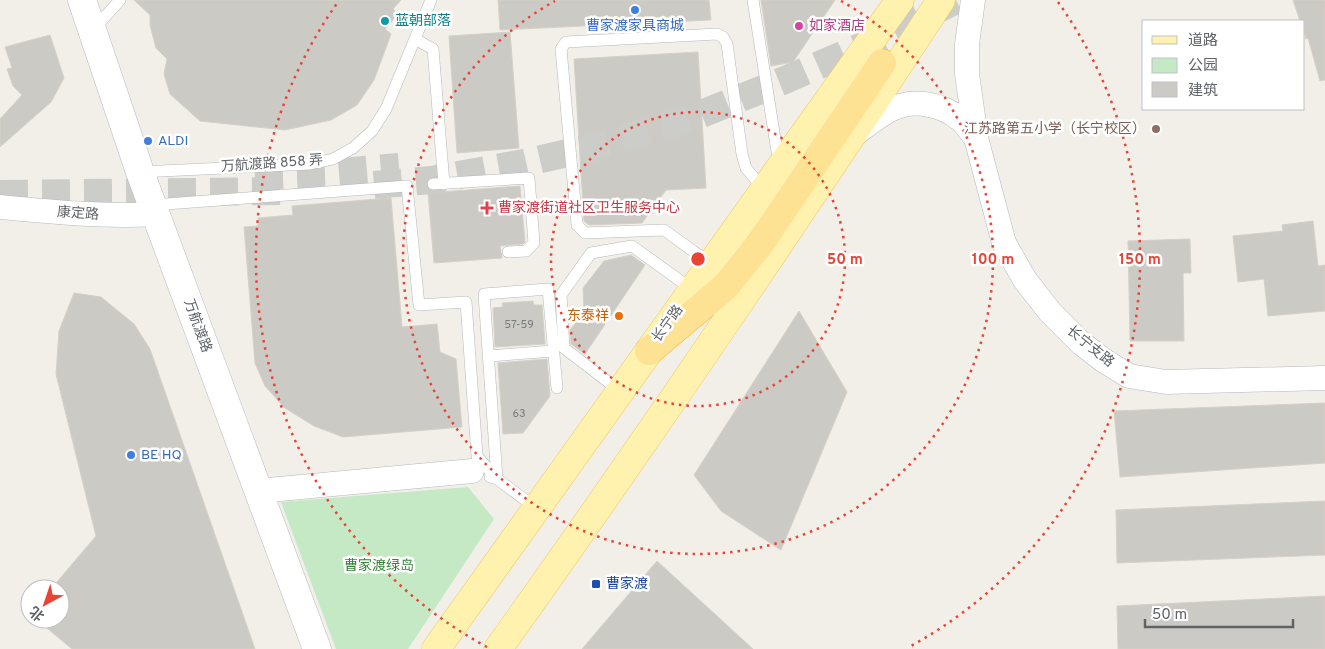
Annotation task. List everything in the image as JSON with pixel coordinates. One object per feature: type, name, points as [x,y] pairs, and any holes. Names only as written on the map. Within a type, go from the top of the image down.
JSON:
[{"type":"highway","points":[[649,351],[726,286],[760,244],[882,63]]},
{"type":"main road","points":[[498,649],[574,543],[852,136],[941,0]]},
{"type":"main road","name":"长宁路","points":[[436,649],[772,180],[889,9]]},
{"type":"street","name":"万航渡路","points":[[82,0],[140,172],[317,649]]},
{"type":"street","name":"长宁支路","points":[[974,0],[967,44],[968,74],[976,138],[1004,243],[1025,280],[1050,312],[1081,343],[1103,360],[1129,376],[1166,382],[1325,378]]},
{"type":"street","name":"长宁支路","points":[[852,136],[889,110],[911,103],[926,104],[944,110],[960,120],[976,138]]},
{"type":"street","name":"康定路","points":[[0,207],[76,215],[120,216],[154,210]]},
{"type":"street","points":[[258,491],[472,471]]},
{"type":"lane","points":[[92,30],[120,0]]},
{"type":"lane","name":"万航渡路 858 弄","points":[[140,172],[310,164],[333,159],[353,148],[372,131],[386,109],[431,0]]},
{"type":"lane","points":[[751,1],[772,180]]},
{"type":"lane","points":[[711,264],[664,230],[585,234],[577,225],[561,49],[566,42],[717,34],[723,38],[727,44],[742,154],[746,168],[772,180]]},
{"type":"lane","points":[[415,39],[433,49],[438,184],[529,178],[534,242],[526,251],[508,252]]},
{"type":"lane","points":[[154,210],[407,186],[419,305],[466,302],[477,456],[497,479],[536,508]]},
{"type":"lane","points":[[620,392],[564,348],[561,294],[591,253],[632,246],[693,290]]},
{"type":"lane","points":[[497,479],[484,294],[548,289],[557,388]]},
{"type":"lane","points":[[489,356],[554,351]]},
{"type":"lane","points":[[472,471],[497,479]]},
{"type":"green space","name":"曹家渡绿岛","points":[[468,487],[494,519],[408,649],[336,649],[281,502]]},
{"type":"building","points":[[134,0],[401,0],[393,9],[398,14],[385,29],[391,34],[374,80],[357,105],[331,120],[285,130],[200,121],[170,94],[164,74],[167,59],[156,48],[150,25],[150,15]]},
{"type":"building","name":"曹家渡家具商城","points":[[498,0],[709,0],[711,20],[500,30]]},
{"type":"building","points":[[761,0],[835,0],[793,62],[771,66]]},
{"type":"building","points":[[1293,0],[1325,0],[1325,80],[1320,81],[1308,38],[1306,39],[1305,35],[1305,20],[1300,20]]},
{"type":"building","points":[[510,32],[519,148],[457,153],[449,36]]},
{"type":"building","points":[[50,35],[64,78],[51,102],[0,147],[0,119],[22,95],[13,86],[7,69],[12,68],[5,47]]},
{"type":"building","points":[[698,52],[706,188],[666,190],[642,223],[589,225],[584,221],[574,59]]},
{"type":"building","points":[[520,186],[525,242],[523,244],[500,246],[502,258],[434,263],[428,193]]},
{"type":"building","points":[[391,198],[402,327],[437,324],[440,352],[456,359],[462,427],[343,437],[314,426],[285,408],[265,386],[255,363],[244,227],[258,226],[258,218],[293,215],[292,206]]},
{"type":"building","points":[[1313,221],[1318,266],[1325,265],[1325,311],[1268,316],[1264,279],[1238,282],[1233,236],[1283,231],[1282,225]]},
{"type":"building","points":[[1190,239],[1191,273],[1183,273],[1184,341],[1130,341],[1128,241]]},
{"type":"building","points":[[631,255],[645,265],[585,354],[571,344],[570,330],[584,312],[583,288],[604,261]]},
{"type":"building","name":"BE HQ","points":[[74,293],[101,297],[134,324],[150,349],[255,649],[72,649],[48,629],[70,629],[70,579],[59,579],[96,536],[56,374],[59,331]]},
{"type":"building","points":[[533,301],[534,305],[542,305],[545,344],[495,347],[493,308],[503,307],[502,303]]},
{"type":"building","points":[[799,311],[847,392],[781,550],[721,511],[694,475]]},
{"type":"building","points":[[547,359],[550,396],[523,433],[503,434],[498,363]]},
{"type":"building","points":[[1325,403],[1325,463],[1120,477],[1114,411]]},
{"type":"building","points":[[1325,501],[1325,555],[1117,563],[1116,510]]},
{"type":"building","points":[[657,561],[753,649],[582,649]]},
{"type":"building","points":[[1325,596],[1325,649],[1118,649],[1117,606]]},
{"type":"tunnel","points":[[374,185],[431,180],[524,163],[594,147],[689,119],[872,42],[956,0]]},
{"type":"tunnel","points":[[255,176],[329,173],[399,167]]},
{"type":"tunnel","points":[[0,194],[283,191]]},
{"type":"place","name":"曹家渡家具商城","points":[[635,10]]},
{"type":"place","name":"蓝朝部落","points":[[385,21]]},
{"type":"place","name":"如家酒店","points":[[799,26]]},
{"type":"place","name":"江苏路第五小学（长宁校区）","points":[[1156,129]]},
{"type":"place","name":"ALDI","points":[[148,141]]},
{"type":"place","name":"曹家渡街道社区卫生服务中心","points":[[487,208]]},
{"type":"place","name":"东泰祥","points":[[619,316]]},
{"type":"place","name":"BE HQ","points":[[131,455]]},
{"type":"place","name":"曹家渡","points":[[596,584]]}]
